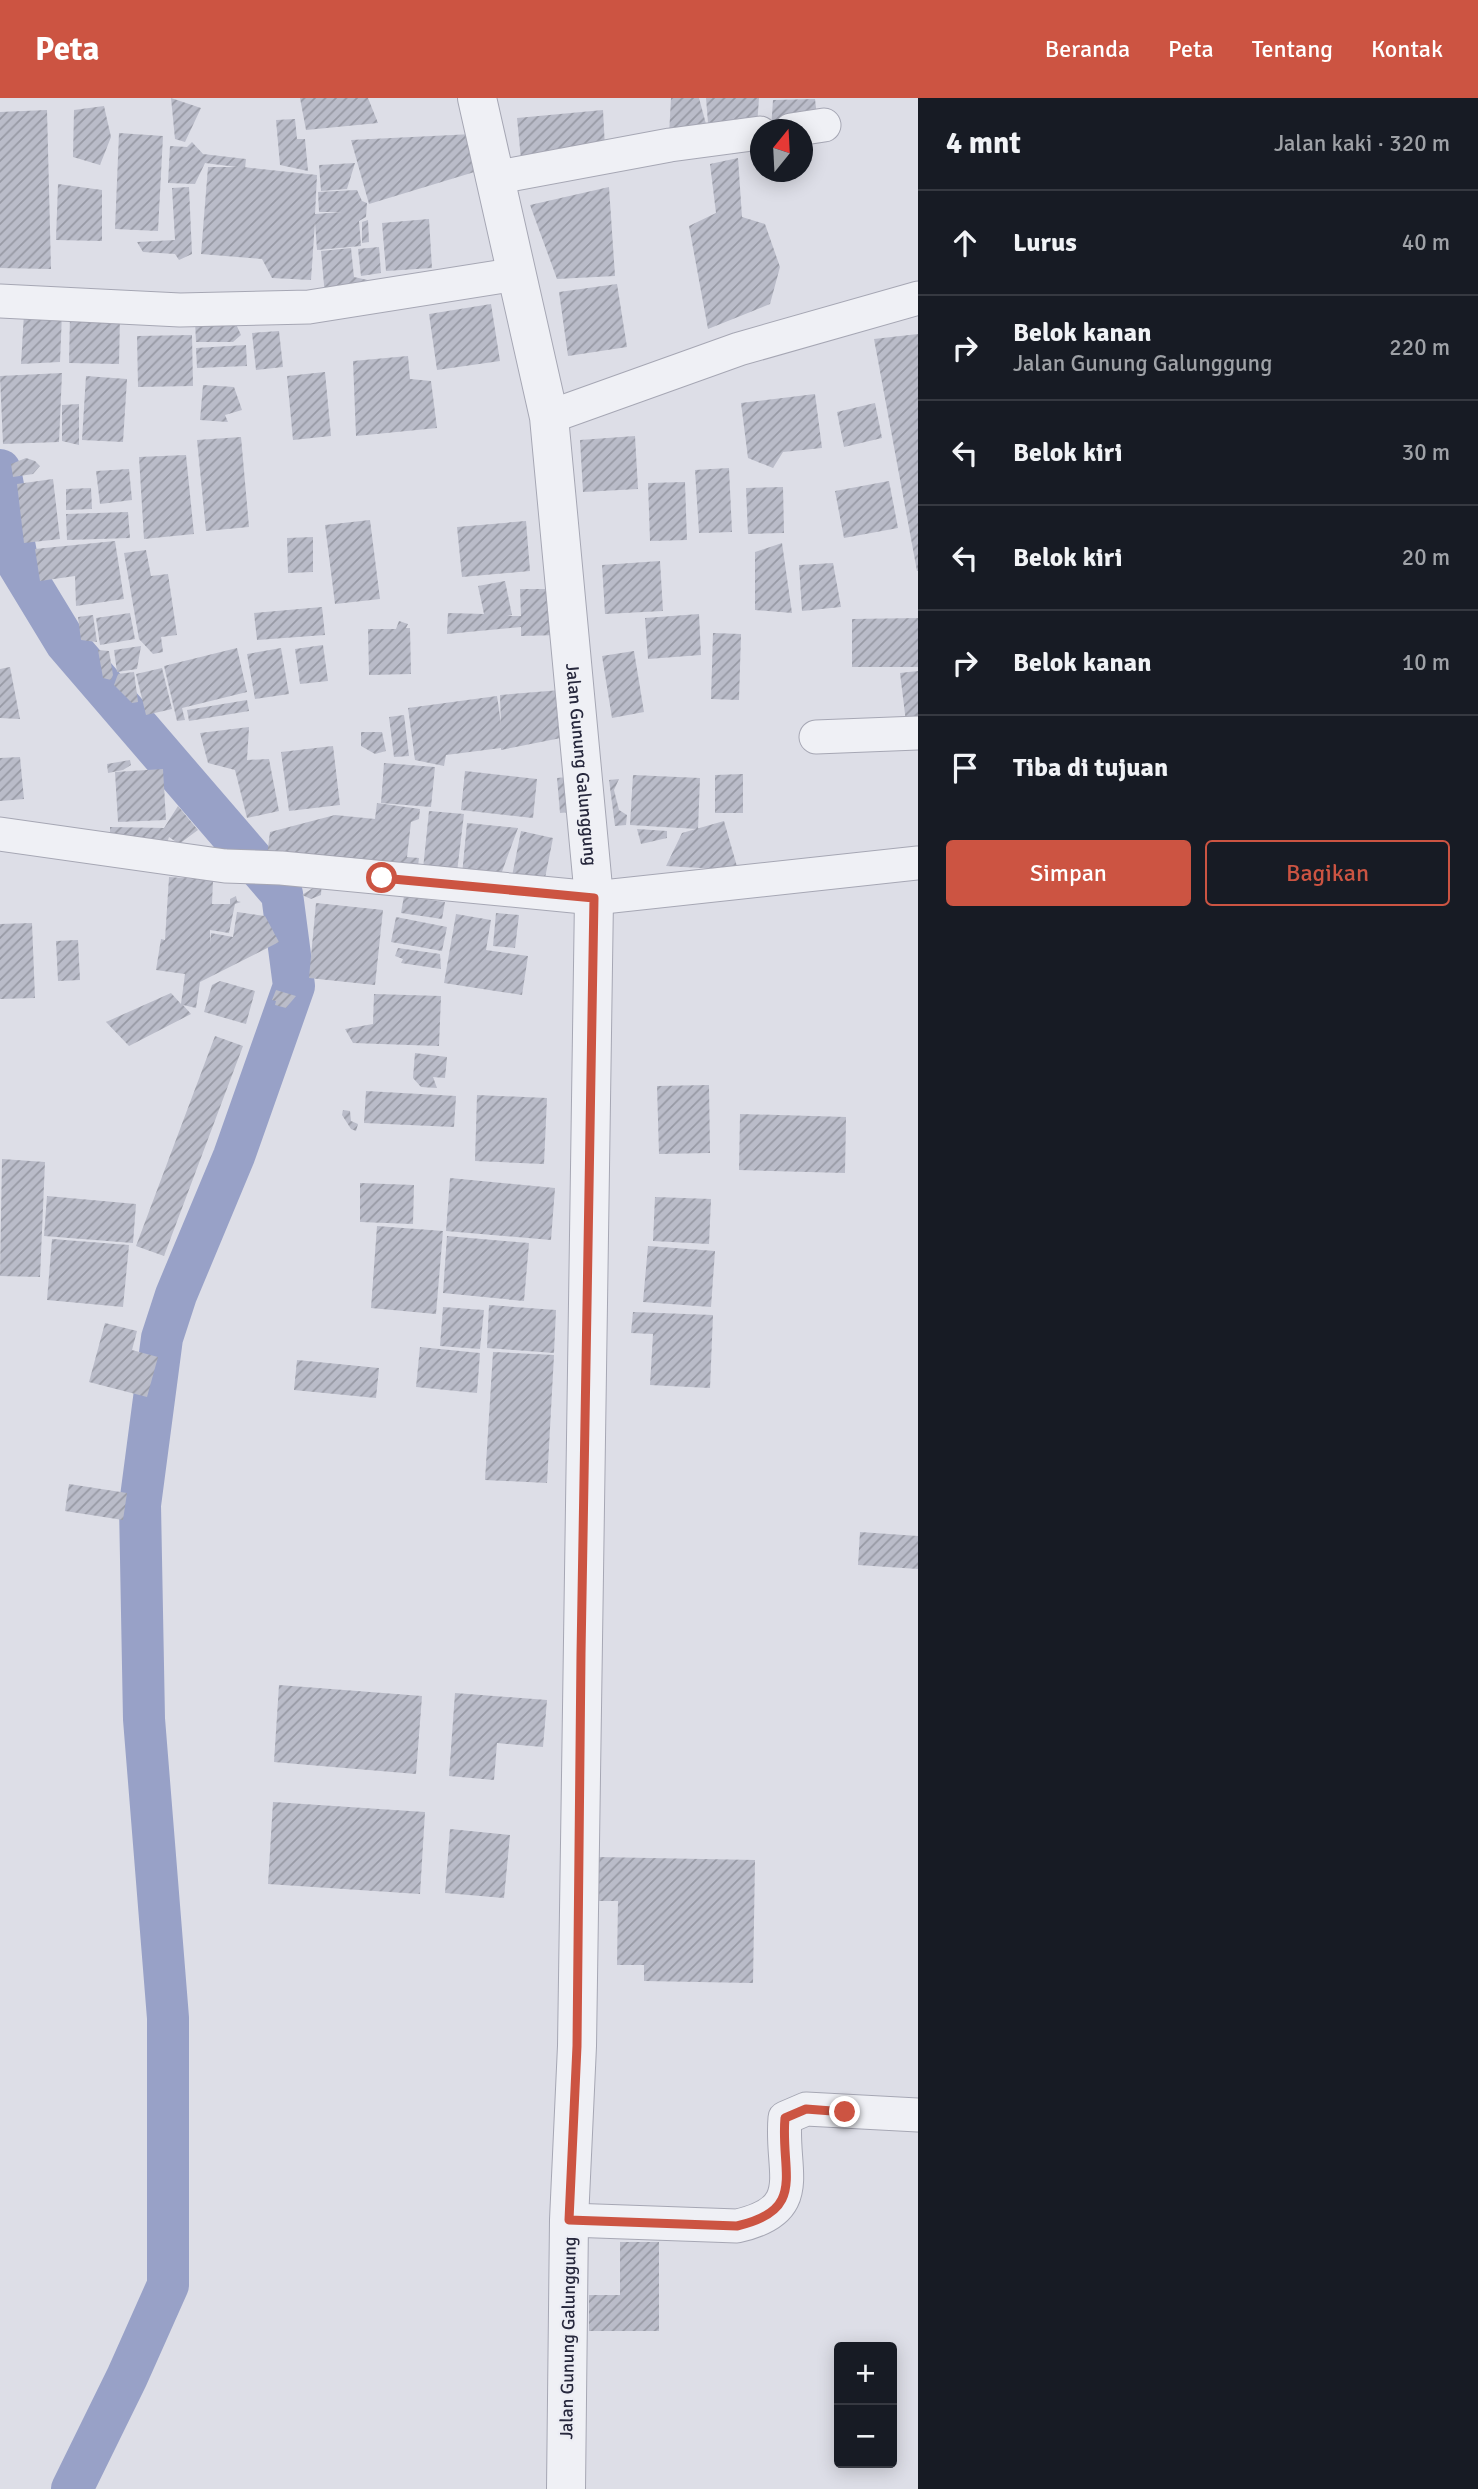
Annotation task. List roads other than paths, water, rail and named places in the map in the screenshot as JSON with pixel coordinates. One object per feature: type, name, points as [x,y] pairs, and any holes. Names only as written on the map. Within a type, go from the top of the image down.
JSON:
[{"type":"street","name":"Jalan Gunung Galunggung","points":[[477,98],[549,416],[594,898],[577,2046],[569,2220],[566,2489]]},
{"type":"street","points":[[813,127],[824,125]]},
{"type":"street","points":[[494,178],[670,145],[750,135]]},
{"type":"street","points":[[6,302],[180,310],[309,307],[517,274]]},
{"type":"street","points":[[549,416],[739,349],[918,298]]},
{"type":"street","points":[[816,737],[918,733]]},
{"type":"street","points":[[0,834],[225,866],[594,898],[918,863]]},
{"type":"street","points":[[569,2220],[737,2226],[758,2221],[780,2206],[787,2186],[783,2135],[785,2118],[806,2109],[918,2115]]},
{"type":"waterway","points":[[0,470],[18,564],[66,643],[282,894],[294,986],[234,1156],[176,1295],[162,1338],[140,1505],[144,1719],[168,2018],[168,2285],[72,2489]]}]
